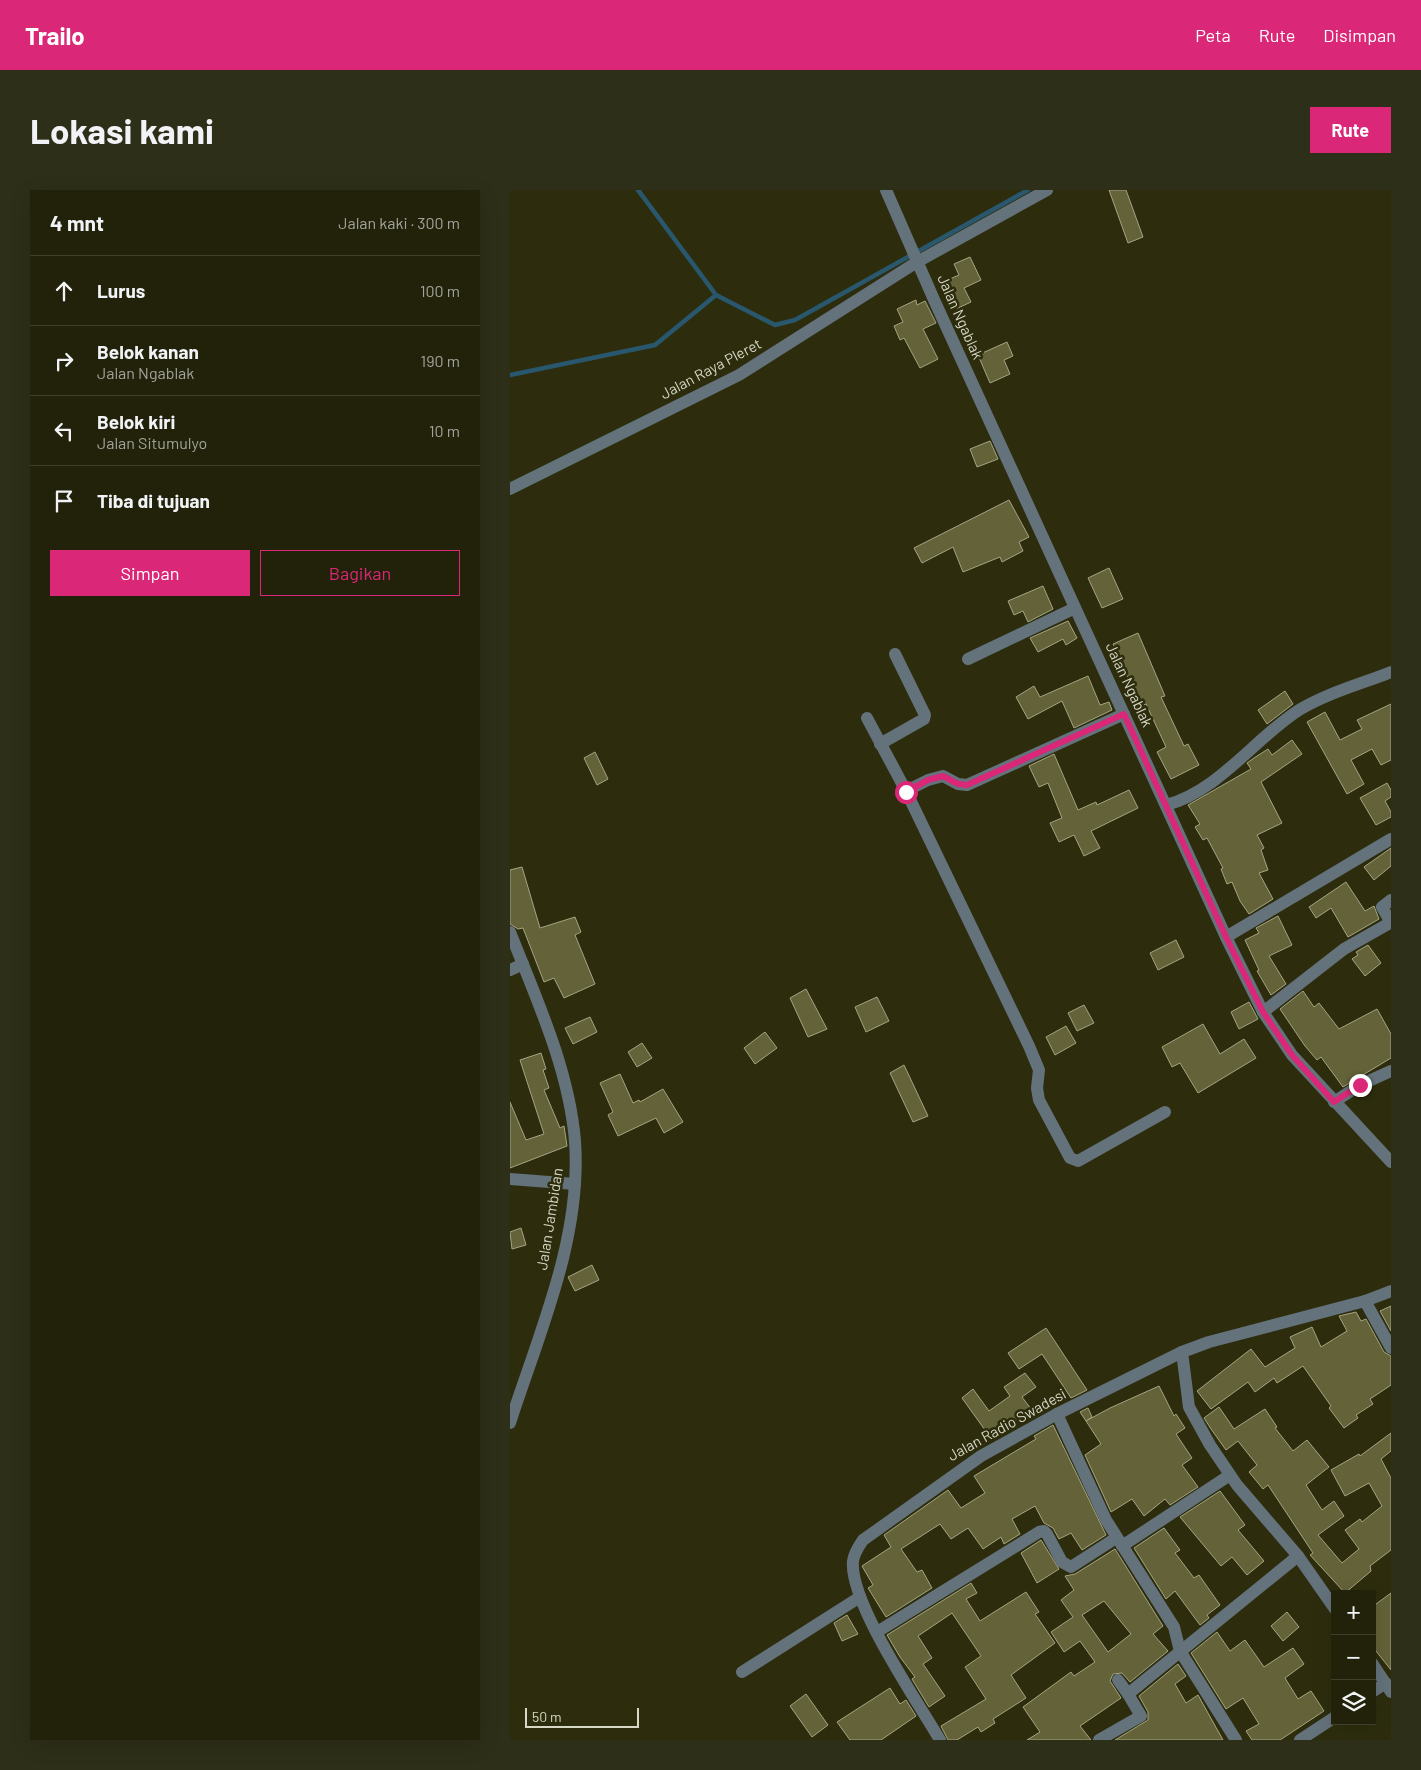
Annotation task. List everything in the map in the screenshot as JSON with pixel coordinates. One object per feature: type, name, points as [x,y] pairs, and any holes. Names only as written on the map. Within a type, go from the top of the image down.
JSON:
[{"type":"street","name":"Jalan Ngablak","points":[[886,190],[1226,937],[1263,1012],[1292,1055],[1391,1162]]},
{"type":"street","name":"Jalan Raya Pleret","points":[[510,489],[739,375],[916,259],[1047,190]]},
{"type":"street","points":[[968,659],[1076,608]]},
{"type":"street","points":[[880,744],[924,719],[925,715],[895,654]]},
{"type":"street","points":[[1166,805],[1180,801],[1203,789],[1298,711],[1391,672]]},
{"type":"street","points":[[906,792],[928,780],[943,776],[958,784],[967,785],[1124,714]]},
{"type":"street","points":[[867,718],[906,792],[1029,1046],[1039,1070],[1037,1088],[1039,1100],[1070,1158],[1078,1161],[1165,1112]]},
{"type":"street","points":[[1226,937],[1391,839]]},
{"type":"street","points":[[1263,1012],[1344,949],[1388,924],[1390,921],[1382,907],[1391,900]]},
{"type":"street","name":"Jalan Jambidan","points":[[510,932],[563,1078],[575,1139],[575,1184],[564,1253],[555,1289],[510,1423]]},
{"type":"street","points":[[510,970],[523,964]]},
{"type":"street","points":[[1334,1102],[1360,1085],[1391,1071]]},
{"type":"street","points":[[510,1179],[575,1184]]},
{"type":"street","name":"Jalan Radio Swadesi","points":[[940,1740],[877,1632],[860,1597],[853,1562],[863,1540],[963,1467],[1057,1414],[1182,1352],[1209,1342],[1365,1301],[1391,1291]]},
{"type":"street","points":[[1365,1301],[1391,1348]]},
{"type":"street","points":[[1182,1352],[1189,1407],[1230,1475],[1298,1556],[1331,1603]]},
{"type":"street","points":[[1057,1414],[1098,1503],[1119,1542],[1174,1627],[1180,1651],[1236,1740]]},
{"type":"street","points":[[877,1632],[1039,1532],[1044,1531],[1047,1534],[1062,1562],[1071,1567],[1119,1542],[1230,1475]]},
{"type":"street","points":[[1128,1694],[1298,1556]]},
{"type":"street","points":[[742,1672],[860,1597]]},
{"type":"street","points":[[1376,1669],[1388,1687],[1376,1691]]},
{"type":"street","points":[[1099,1740],[1141,1716],[1118,1680]]},
{"type":"street","points":[[1300,1740],[1331,1720]]},
{"type":"building","points":[[1109,190],[1126,190],[1143,237],[1128,243]]},
{"type":"building","points":[[970,257],[981,280],[964,288],[971,302],[956,309],[943,282],[959,275],[954,264]]},
{"type":"building","points":[[916,300],[917,305],[925,301],[936,323],[923,329],[938,359],[920,368],[904,338],[900,340],[894,326],[903,322],[897,309]]},
{"type":"building","points":[[1007,342],[1013,356],[1004,360],[1010,374],[990,383],[978,355]]},
{"type":"building","points":[[990,441],[998,459],[977,467],[970,449]]},
{"type":"building","points":[[1009,500],[1029,537],[1019,542],[1023,551],[1002,562],[1000,557],[963,572],[953,547],[922,563],[914,548]]},
{"type":"building","points":[[1109,568],[1123,599],[1102,608],[1088,578]]},
{"type":"building","points":[[1043,586],[1053,609],[1028,622],[1023,611],[1014,615],[1008,601]]},
{"type":"building","points":[[1068,621],[1077,638],[1066,645],[1063,639],[1038,652],[1030,638]]},
{"type":"building","points":[[1138,633],[1165,696],[1161,697],[1184,746],[1188,744],[1199,765],[1171,779],[1157,752],[1166,747],[1146,704],[1141,706],[1113,644]]},
{"type":"building","points":[[1088,676],[1100,705],[1109,702],[1112,710],[1074,728],[1062,701],[1028,719],[1016,697],[1034,686],[1040,697]]},
{"type":"building","points":[[1285,691],[1293,704],[1267,724],[1258,710]]},
{"type":"building","points":[[1391,704],[1391,760],[1381,765],[1372,749],[1351,760],[1364,784],[1347,794],[1307,722],[1325,712],[1340,740],[1362,729],[1357,720]]},
{"type":"building","points":[[1292,740],[1302,754],[1261,782],[1282,823],[1257,835],[1264,848],[1261,850],[1268,870],[1259,873],[1273,899],[1249,914],[1240,901],[1232,882],[1227,884],[1221,869],[1223,868],[1207,838],[1203,840],[1195,827],[1200,824],[1188,805],[1251,769],[1247,763],[1268,749],[1272,755]]},
{"type":"building","points":[[595,752],[608,779],[597,785],[584,758]]},
{"type":"building","points":[[1054,754],[1078,810],[1096,802],[1097,805],[1129,790],[1138,808],[1091,831],[1100,848],[1084,856],[1074,835],[1059,842],[1050,823],[1062,818],[1048,783],[1039,787],[1029,766]]},
{"type":"building","points":[[1387,783],[1391,790],[1391,797],[1385,801],[1391,812],[1391,817],[1376,825],[1360,798]]},
{"type":"building","points":[[1391,848],[1391,866],[1374,880],[1364,867]]},
{"type":"building","points":[[522,867],[540,928],[575,917],[581,932],[575,935],[595,984],[564,998],[554,978],[544,982],[523,928],[518,929],[510,924],[510,870]]},
{"type":"building","points":[[1346,882],[1365,911],[1374,906],[1379,919],[1348,937],[1331,908],[1316,918],[1309,907]]},
{"type":"building","points":[[1278,916],[1292,945],[1269,956],[1286,984],[1271,995],[1257,971],[1259,970],[1245,940],[1259,933],[1256,928]]},
{"type":"building","points":[[1176,940],[1184,957],[1158,970],[1150,953]]},
{"type":"building","points":[[1368,945],[1381,963],[1365,976],[1352,959],[1358,955],[1356,952]]},
{"type":"building","points":[[806,989],[827,1029],[808,1037],[790,998]]},
{"type":"building","points":[[1303,991],[1314,1007],[1319,1003],[1339,1029],[1377,1009],[1391,1034],[1391,1058],[1343,1087],[1321,1057],[1317,1060],[1305,1046],[1280,1009]]},
{"type":"building","points":[[877,997],[889,1021],[866,1032],[855,1007]]},
{"type":"building","points":[[1249,1002],[1258,1019],[1239,1029],[1231,1012]]},
{"type":"building","points":[[1084,1005],[1094,1023],[1077,1031],[1068,1013]]},
{"type":"building","points":[[590,1017],[597,1032],[573,1044],[565,1028]]},
{"type":"building","points":[[1203,1024],[1220,1054],[1244,1039],[1256,1058],[1198,1093],[1180,1063],[1172,1067],[1162,1047]]},
{"type":"building","points":[[1066,1026],[1076,1043],[1055,1055],[1046,1037]]},
{"type":"building","points":[[765,1032],[777,1048],[755,1064],[744,1048]]},
{"type":"building","points":[[642,1043],[652,1058],[637,1067],[628,1052]]},
{"type":"building","points":[[541,1053],[546,1069],[543,1070],[549,1088],[544,1090],[560,1128],[564,1126],[567,1146],[510,1168],[510,1102],[526,1140],[544,1134],[520,1060]]},
{"type":"building","points":[[904,1065],[928,1116],[913,1122],[890,1073]]},
{"type":"building","points":[[620,1074],[633,1103],[639,1100],[640,1102],[663,1089],[683,1122],[664,1133],[656,1118],[618,1136],[608,1115],[613,1112],[600,1083]]},
{"type":"building","points":[[521,1228],[526,1245],[512,1249],[510,1232]]},
{"type":"building","points":[[592,1265],[599,1280],[575,1291],[568,1277]]},
{"type":"building","points":[[1391,1306],[1391,1331],[1380,1311]]},
{"type":"building","points":[[1356,1312],[1361,1321],[1366,1319],[1384,1352],[1391,1356],[1391,1385],[1370,1399],[1373,1404],[1356,1415],[1358,1418],[1344,1428],[1303,1366],[1277,1383],[1274,1378],[1255,1392],[1248,1382],[1211,1409],[1197,1391],[1251,1349],[1265,1367],[1295,1348],[1290,1337],[1312,1327],[1321,1347],[1347,1331],[1339,1316]]},
{"type":"building","points":[[1046,1328],[1087,1390],[1071,1398],[1042,1354],[1019,1369],[1008,1353]]},
{"type":"building","points":[[1025,1373],[1036,1387],[1022,1397],[1031,1409],[990,1437],[962,1398],[973,1389],[989,1411],[1010,1396],[1004,1387]]},
{"type":"building","points":[[1159,1386],[1174,1416],[1176,1414],[1185,1428],[1176,1434],[1192,1458],[1182,1465],[1198,1487],[1170,1505],[1165,1499],[1144,1516],[1132,1499],[1111,1512],[1085,1455],[1101,1444],[1086,1421]]},
{"type":"building","points":[[1219,1407],[1234,1429],[1265,1409],[1277,1427],[1275,1428],[1293,1451],[1307,1440],[1329,1467],[1306,1485],[1322,1510],[1334,1501],[1344,1516],[1318,1535],[1342,1563],[1359,1549],[1345,1530],[1360,1519],[1362,1522],[1382,1506],[1369,1483],[1345,1496],[1331,1470],[1359,1454],[1360,1456],[1391,1433],[1391,1451],[1381,1459],[1391,1478],[1391,1550],[1370,1566],[1371,1571],[1349,1590],[1342,1590],[1310,1555],[1313,1553],[1268,1485],[1263,1489],[1249,1472],[1257,1465],[1238,1441],[1226,1450],[1204,1418]]},
{"type":"building","points":[[1088,1408],[1092,1417],[1086,1421],[1080,1412]]},
{"type":"building","points":[[1053,1425],[1106,1535],[1082,1550],[1071,1533],[1059,1539],[1053,1528],[1044,1523],[1035,1506],[1012,1519],[1020,1534],[1004,1544],[1001,1537],[983,1549],[968,1528],[951,1539],[940,1524],[901,1549],[917,1572],[922,1570],[932,1588],[886,1617],[868,1588],[873,1585],[862,1566],[891,1547],[884,1535],[948,1490],[961,1508],[985,1493],[974,1476],[1036,1439],[1034,1436]]},
{"type":"building","points":[[1220,1491],[1245,1525],[1238,1530],[1264,1561],[1247,1575],[1232,1557],[1221,1566],[1180,1517]]},
{"type":"building","points":[[1164,1528],[1180,1550],[1175,1553],[1194,1578],[1199,1575],[1220,1605],[1207,1615],[1209,1618],[1200,1625],[1175,1591],[1166,1599],[1134,1548]]},
{"type":"building","points":[[1041,1540],[1059,1569],[1037,1583],[1021,1553]]},
{"type":"building","points":[[1115,1549],[1163,1626],[1153,1634],[1168,1651],[1130,1682],[1122,1673],[1113,1674],[1110,1681],[1121,1698],[1080,1726],[1091,1740],[1027,1740],[1040,1732],[1023,1707],[1071,1672],[1074,1676],[1095,1662],[1080,1641],[1064,1652],[1051,1632],[1073,1617],[1061,1600],[1074,1590],[1065,1576],[1075,1574]],"holes":[[[1104,1601],[1131,1634],[1108,1652],[1082,1615]]]},
{"type":"building","points":[[971,1583],[977,1593],[966,1599],[980,1621],[1026,1592],[1039,1612],[1035,1614],[1055,1643],[1011,1675],[1026,1698],[993,1719],[995,1723],[981,1732],[978,1727],[957,1740],[948,1740],[941,1726],[986,1699],[965,1667],[981,1656],[952,1613],[918,1636],[932,1658],[923,1664],[945,1696],[929,1707],[912,1679],[915,1677],[887,1635]]},
{"type":"building","points":[[1391,1593],[1391,1670],[1376,1651],[1376,1604]]},
{"type":"building","points":[[1287,1612],[1299,1627],[1283,1641],[1271,1626]]},
{"type":"building","points":[[847,1615],[858,1634],[842,1641],[834,1623]]},
{"type":"building","points":[[1217,1632],[1230,1651],[1245,1640],[1264,1667],[1293,1648],[1304,1664],[1285,1678],[1298,1699],[1311,1691],[1324,1711],[1280,1740],[1252,1740],[1246,1731],[1259,1724],[1243,1698],[1226,1709],[1191,1653]]},
{"type":"building","points":[[1178,1664],[1186,1676],[1175,1684],[1186,1703],[1198,1695],[1223,1740],[1115,1740],[1148,1720],[1148,1712],[1139,1696]]},
{"type":"building","points":[[890,1688],[900,1704],[906,1700],[916,1716],[881,1740],[850,1740],[837,1722]]},
{"type":"building","points":[[806,1694],[828,1725],[812,1737],[790,1706]]},
{"type":"waterway","points":[[638,190],[716,295]]},
{"type":"waterway","points":[[510,375],[655,345],[716,295],[775,325],[795,320],[1028,190]]},
{"type":"route","points":[[906,792],[928,780],[943,776],[958,784],[967,785],[1124,714],[1226,937],[1263,1012],[1292,1055],[1334,1102],[1345,1093],[1360,1085]]}]
